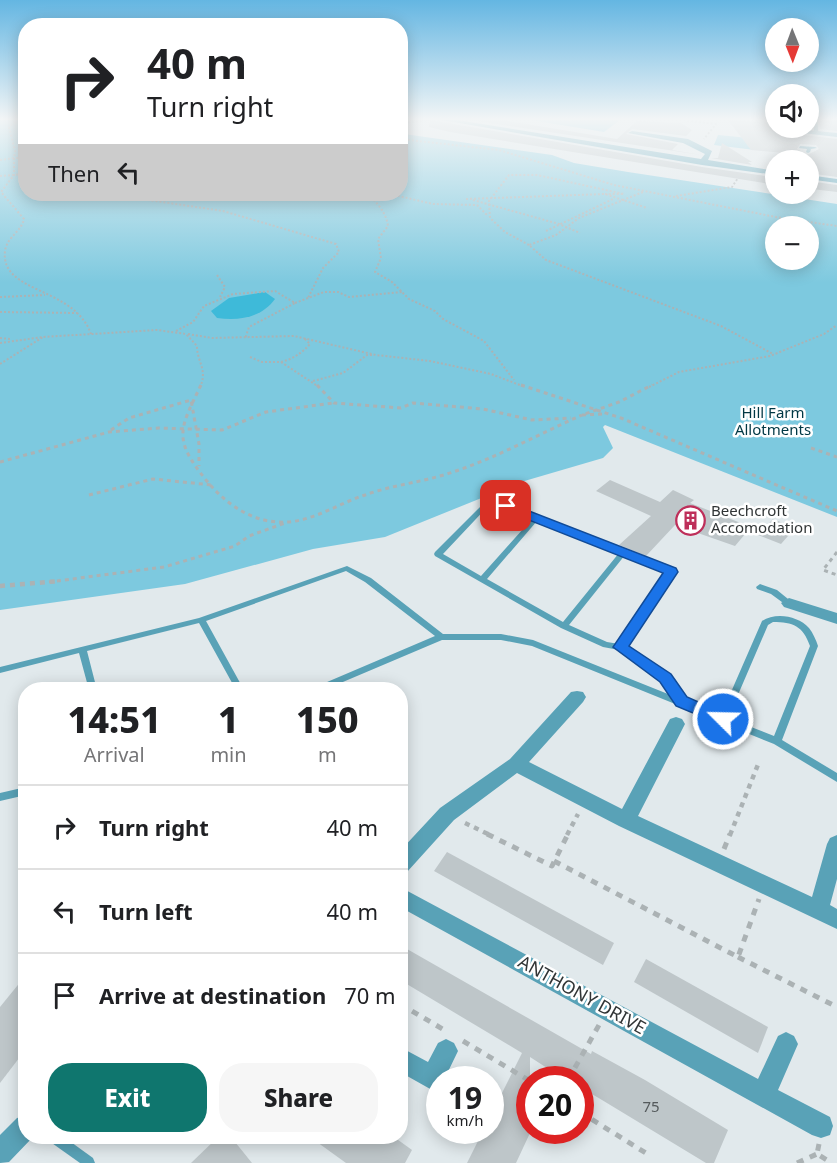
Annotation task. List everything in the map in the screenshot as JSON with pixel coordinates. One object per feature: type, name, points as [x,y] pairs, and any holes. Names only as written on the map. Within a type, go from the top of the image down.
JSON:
[{"type":"street","points":[[819,179],[837,181]]},
{"type":"street","points":[[789,603],[837,619]]},
{"type":"street","points":[[408,857],[447,814],[516,764],[577,697]]},
{"type":"street","points":[[626,820],[676,724]]},
{"type":"street","points":[[516,764],[626,820],[837,918]]},
{"type":"street","points":[[818,910],[837,844]]},
{"type":"street","name":"ANTHONY DRIVE","points":[[408,900],[821,1126]]},
{"type":"street","points":[[763,1095],[786,1044]]},
{"type":"street","points":[[441,1066],[446,1052]]},
{"type":"street","points":[[408,1063],[426,1074]]},
{"type":"street","points":[[0,1153],[18,1135]]},
{"type":"lane","points":[[621,647],[671,572],[490,500],[438,554],[564,626],[606,645],[621,647],[665,678],[682,702]]},
{"type":"lane","points":[[482,579],[536,518]]},
{"type":"lane","points":[[564,626],[624,552]]},
{"type":"lane","points":[[0,670],[201,620],[347,568],[368,580],[441,636]]},
{"type":"lane","points":[[760,586],[774,592],[789,603]]},
{"type":"lane","points":[[723,719],[765,623],[771,619],[794,621],[807,629],[814,646],[777,741]]},
{"type":"lane","points":[[201,620],[236,682]]},
{"type":"lane","points":[[335,682],[441,636],[501,637],[533,643],[777,741],[825,773],[837,778]]},
{"type":"lane","points":[[83,651],[91,682]]},
{"type":"lane","points":[[0,797],[18,793]]},
{"type":"lane","points":[[63,1144],[89,1162]]},
{"type":"path","points":[[490,218],[488,204],[492,198],[509,175],[520,174]]},
{"type":"path","points":[[525,174],[624,194]]},
{"type":"path","points":[[577,174],[666,196],[685,197],[781,218],[837,226]]},
{"type":"path","points":[[14,175],[1,192],[24,219],[22,228],[5,248],[4,262],[11,276],[25,286],[61,299],[88,324],[92,334]]},
{"type":"path","points":[[0,176],[18,175]]},
{"type":"path","points":[[685,197],[733,187]]},
{"type":"path","points":[[529,244],[556,235],[579,218],[644,191]]},
{"type":"path","points":[[605,194],[647,208]]},
{"type":"path","points":[[546,231],[624,194]]},
{"type":"path","points":[[580,233],[559,224],[466,199],[635,195]]},
{"type":"path","points":[[408,198],[433,204],[477,205],[505,232],[529,244],[546,260],[721,326],[773,354]]},
{"type":"path","points":[[155,201],[223,211],[336,244],[339,252],[327,259],[321,267],[315,288],[308,298]]},
{"type":"path","points":[[375,201],[387,218],[388,226],[378,239],[381,258],[375,272],[392,282],[409,300],[435,311],[443,319],[484,341],[515,382]]},
{"type":"path","points":[[217,276],[225,287],[220,298]]},
{"type":"path","points":[[176,331],[192,322],[204,306],[233,294],[276,291],[295,303]]},
{"type":"path","points":[[245,339],[249,327],[308,298],[331,292],[350,297],[402,292]]},
{"type":"path","points":[[0,297],[49,295]]},
{"type":"path","points":[[0,312],[77,313]]},
{"type":"path","points":[[0,586],[18,586],[164,567],[235,546],[264,530],[312,518],[369,493],[407,486],[500,455],[575,418],[598,411],[679,372],[773,354],[824,334],[837,325]]},
{"type":"path","points":[[0,343],[44,336],[176,331],[212,338],[304,338],[376,355]]},
{"type":"path","points":[[186,334],[197,346],[197,357],[204,364],[206,374],[191,400],[182,429],[184,443],[212,486],[238,510],[267,521],[289,522]]},
{"type":"path","points":[[0,364],[44,336]]},
{"type":"path","points":[[0,338],[13,340]]},
{"type":"path","points":[[304,338],[310,344]]},
{"type":"path","points":[[250,357],[262,362],[290,361],[310,344],[324,343]]},
{"type":"path","points":[[354,349],[362,359]]},
{"type":"path","points":[[281,362],[302,378],[314,381],[343,373],[367,355],[376,355],[430,361],[515,382],[607,414],[837,512]]},
{"type":"path","points":[[314,381],[334,403]]},
{"type":"path","points":[[191,400],[194,430],[199,444],[200,470]]},
{"type":"path","points":[[109,432],[129,417],[191,400]]},
{"type":"path","points":[[0,462],[109,432],[222,430],[266,412],[334,403],[401,408],[413,403],[483,409],[532,420],[575,418]]},
{"type":"path","points":[[582,415],[607,414]]},
{"type":"path","points":[[811,448],[837,458]]},
{"type":"path","points":[[89,495],[153,479],[212,486]]},
{"type":"path","points":[[837,552],[823,570],[837,576]]},
{"type":"path","points":[[718,863],[759,762]]},
{"type":"path","points":[[447,814],[552,866],[585,800]]},
{"type":"path","points":[[554,861],[837,1007]]},
{"type":"path","points":[[738,957],[764,885]]},
{"type":"path","points":[[575,1066],[608,1009]]},
{"type":"path","points":[[594,1121],[649,1155]]},
{"type":"path","points":[[797,1163],[818,1154]]},
{"type":"green space","name":"Hill Farm Allotments","points":[[0,174],[18,174],[18,201],[408,201],[408,174],[643,174],[765,193],[765,204],[819,204],[819,201],[837,204],[837,517],[605,425],[603,427],[613,448],[603,458],[521,482],[385,537],[313,549],[185,584],[0,610]]},
{"type":"shaded area","points":[[265,292],[275,299],[263,310],[249,317],[217,318],[211,311],[229,298]]},
{"type":"building","points":[[710,174],[765,176],[765,183]]},
{"type":"building","points":[[819,174],[837,174],[837,177],[819,175]]},
{"type":"building","points":[[819,183],[837,185],[837,192],[819,190]]},
{"type":"building","name":"Beechcroft Accomodation","points":[[610,480],[660,502],[673,490],[694,500],[690,503],[751,527],[735,546],[675,525],[646,556],[619,545],[651,516],[596,491]]},
{"type":"building","points":[[773,519],[795,528],[781,544],[758,535]]},
{"type":"building","points":[[447,852],[614,943],[603,965],[434,871]]},
{"type":"building","points":[[408,950],[591,1054],[592,1051],[645,1080],[728,1130],[714,1163],[706,1163],[594,1095],[594,1066],[544,1066],[530,1057],[530,1066],[516,1066],[516,1144],[525,1144],[516,1163],[467,1163],[476,1144],[504,1144],[504,1089],[522,1053],[408,985]]},
{"type":"building","points":[[646,959],[768,1027],[758,1053],[634,982]]},
{"type":"building","points":[[18,985],[18,1059],[0,1083],[0,1007]]},
{"type":"building","points":[[211,1144],[237,1144],[252,1163],[191,1163]]},
{"type":"building","points":[[320,1144],[404,1144],[412,1150],[405,1163],[346,1163]]},
{"type":"place","name":"Beechcroft Accomodation","points":[[690,520]]},
{"type":"route","points":[[506,506],[671,572],[621,647],[665,678],[682,702],[723,719]]}]
